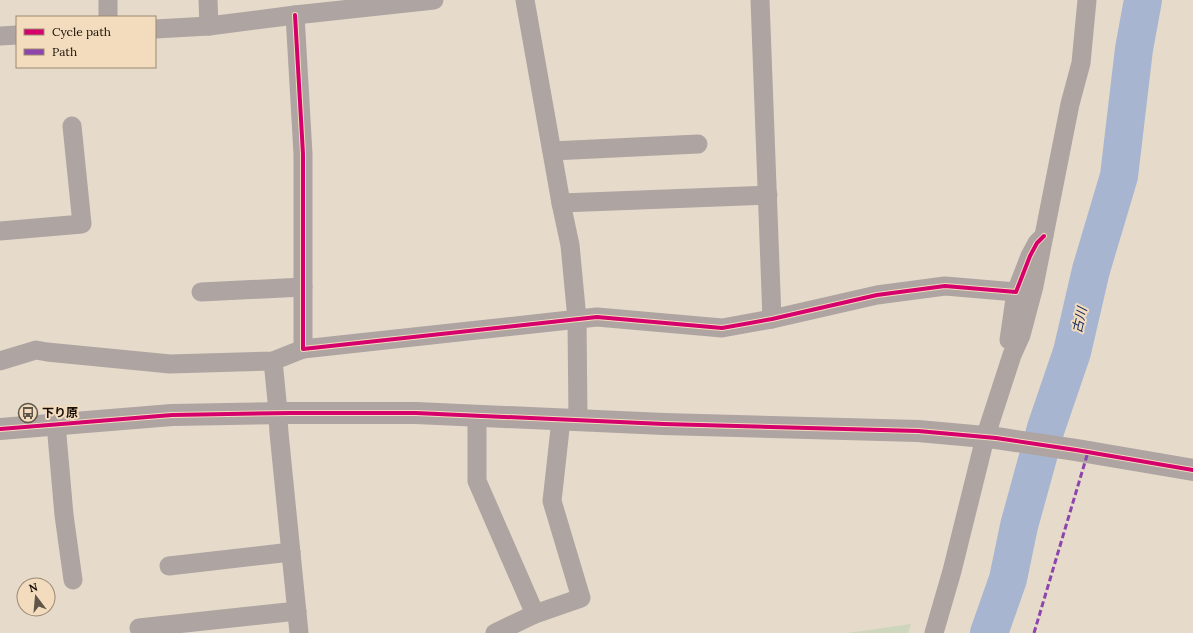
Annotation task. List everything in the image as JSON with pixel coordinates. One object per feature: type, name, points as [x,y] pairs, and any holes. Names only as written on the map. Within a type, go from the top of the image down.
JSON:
[{"type":"street","points":[[108,0],[108,16]]},
{"type":"street","points":[[208,0],[209,26]]},
{"type":"street","points":[[156,29],[209,26],[295,15],[352,4],[434,0]]},
{"type":"street","points":[[495,633],[535,614],[581,598],[552,501],[570,420],[577,319],[570,245],[561,203],[525,0]]},
{"type":"street","points":[[760,0],[772,319]]},
{"type":"street","points":[[1070,104],[1070,63],[1075,0]]},
{"type":"street","points":[[934,633],[990,438],[1012,355],[1021,335],[1032,293],[1070,104],[1081,63],[1087,0]]},
{"type":"street","points":[[295,15],[303,154],[303,349]]},
{"type":"street","points":[[0,36],[16,35]]},
{"type":"street","points":[[0,231],[82,224],[72,126]]},
{"type":"street","points":[[552,151],[698,144]]},
{"type":"street","points":[[561,203],[768,195]]},
{"type":"street","points":[[1012,355],[1009,338],[1016,292],[1030,256],[1037,243],[1044,236]]},
{"type":"street","points":[[0,361],[36,350],[170,364],[273,361],[303,349],[597,317],[722,328],[772,319],[877,296],[945,286],[1016,292]]},
{"type":"street","points":[[201,292],[303,288]]},
{"type":"street","points":[[273,361],[299,633]]},
{"type":"street","points":[[0,429],[172,415],[416,413],[664,424],[918,431],[990,438],[1076,450],[1193,470]]},
{"type":"street","points":[[477,416],[477,481],[535,614]]},
{"type":"street","points":[[56,424],[64,515],[73,580]]},
{"type":"street","points":[[169,566],[291,552]]},
{"type":"street","points":[[139,628],[297,611]]},
{"type":"green space","points":[[911,624],[908,633],[848,633]]},
{"type":"waterway","name":"古川","points":[[989,633],[1008,579],[1019,526],[1046,428],[1072,352],[1091,270],[1119,176],[1134,49],[1143,0]]},
{"type":"marked path","points":[[1034,633],[1088,452]]},
{"type":"cycle path","points":[[295,15],[303,154],[303,349],[597,317],[722,328],[772,319],[877,295],[945,286],[1016,292],[1030,256],[1037,243],[1044,236]]},
{"type":"cycle path","points":[[0,429],[172,415],[416,413],[664,424],[918,431],[996,438],[1193,470]]},
{"type":"place","name":"下り原","points":[[28,413]]}]
